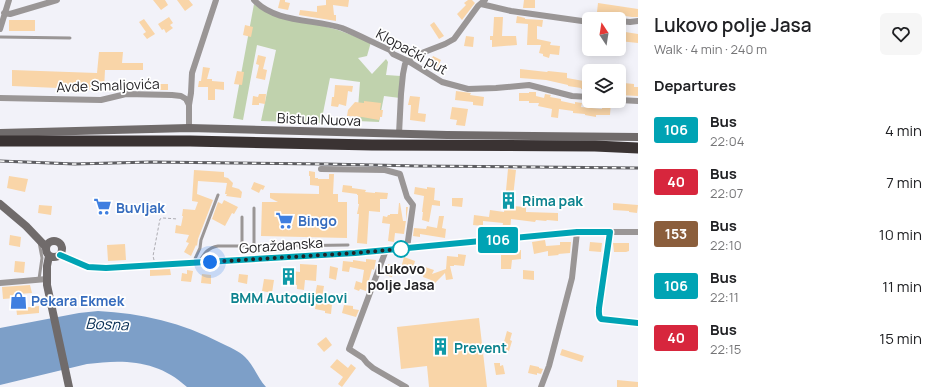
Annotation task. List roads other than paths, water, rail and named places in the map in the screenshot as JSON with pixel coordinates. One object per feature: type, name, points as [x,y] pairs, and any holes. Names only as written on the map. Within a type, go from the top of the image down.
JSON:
[{"type":"highway","points":[[0,141],[190,141],[380,145],[595,146],[638,148]]},
{"type":"street","points":[[0,29],[9,0]]},
{"type":"street","points":[[4,13],[10,14],[57,0]]},
{"type":"street","points":[[189,128],[189,105],[192,73],[216,0]]},
{"type":"street","name":"Klopački put","points":[[254,0],[263,8],[280,16],[342,28],[390,50],[398,57],[408,61],[442,82],[468,89],[529,85],[572,96],[582,97]]},
{"type":"street","points":[[399,134],[405,64],[414,56],[454,39],[483,2],[511,11],[582,21]]},
{"type":"street","points":[[626,22],[638,21]]},
{"type":"street","name":"Avde Smaljovića","points":[[0,98],[101,100],[126,94],[149,94],[181,96],[186,99],[189,105]]},
{"type":"street","points":[[626,100],[638,101]]},
{"type":"street","name":"Bistua Nuova","points":[[0,133],[189,128],[493,136],[638,137]]},
{"type":"street","points":[[321,169],[385,170],[400,174],[407,196],[413,205],[407,248]]},
{"type":"street","points":[[0,204],[48,244]]},
{"type":"street","points":[[26,226],[38,239],[48,244],[56,241],[62,246],[43,279]]},
{"type":"street","points":[[541,387],[549,366],[572,278],[577,232]]},
{"type":"street","name":"Goraždanska","points":[[56,255],[82,265],[95,268],[106,268],[386,250],[577,232],[638,232]]},
{"type":"street","points":[[610,232],[598,313],[601,319],[638,323]]},
{"type":"street","points":[[48,244],[46,251],[56,255]]},
{"type":"street","points":[[386,250],[349,348],[363,358],[373,368],[406,387]]},
{"type":"street","points":[[0,283],[43,279]]},
{"type":"street","points":[[43,279],[54,312],[69,387]]},
{"type":"lane","points":[[0,37],[70,38]]},
{"type":"lane","points":[[196,263],[201,240],[218,195]]},
{"type":"lane","points":[[254,208],[254,246]]},
{"type":"lane","points":[[242,217],[242,246]]},
{"type":"lane","points":[[38,239],[42,258],[43,279]]},
{"type":"lane","points":[[196,263],[206,251],[218,246],[348,245]]},
{"type":"water","name":"Bosna","points":[[98,311],[130,314],[161,320],[207,336],[243,355],[251,364],[266,387],[187,387],[164,371],[127,362],[101,362],[87,364],[0,385],[0,328],[79,313]]},
{"type":"railway","points":[[0,161],[75,164],[151,162],[638,168]]},
{"type":"place","name":"Rima pak","points":[[509,200]]},
{"type":"place","name":"Buvljak","points":[[103,207]]},
{"type":"place","name":"Bingo","points":[[285,220]]},
{"type":"place","name":"Lukovo polje Jasa","points":[[401,249]]},
{"type":"place","name":"BMM Autodijelovi","points":[[289,277]]},
{"type":"place","name":"Pekara Ekmek","points":[[18,300]]},
{"type":"place","name":"Prevent","points":[[441,347]]}]
